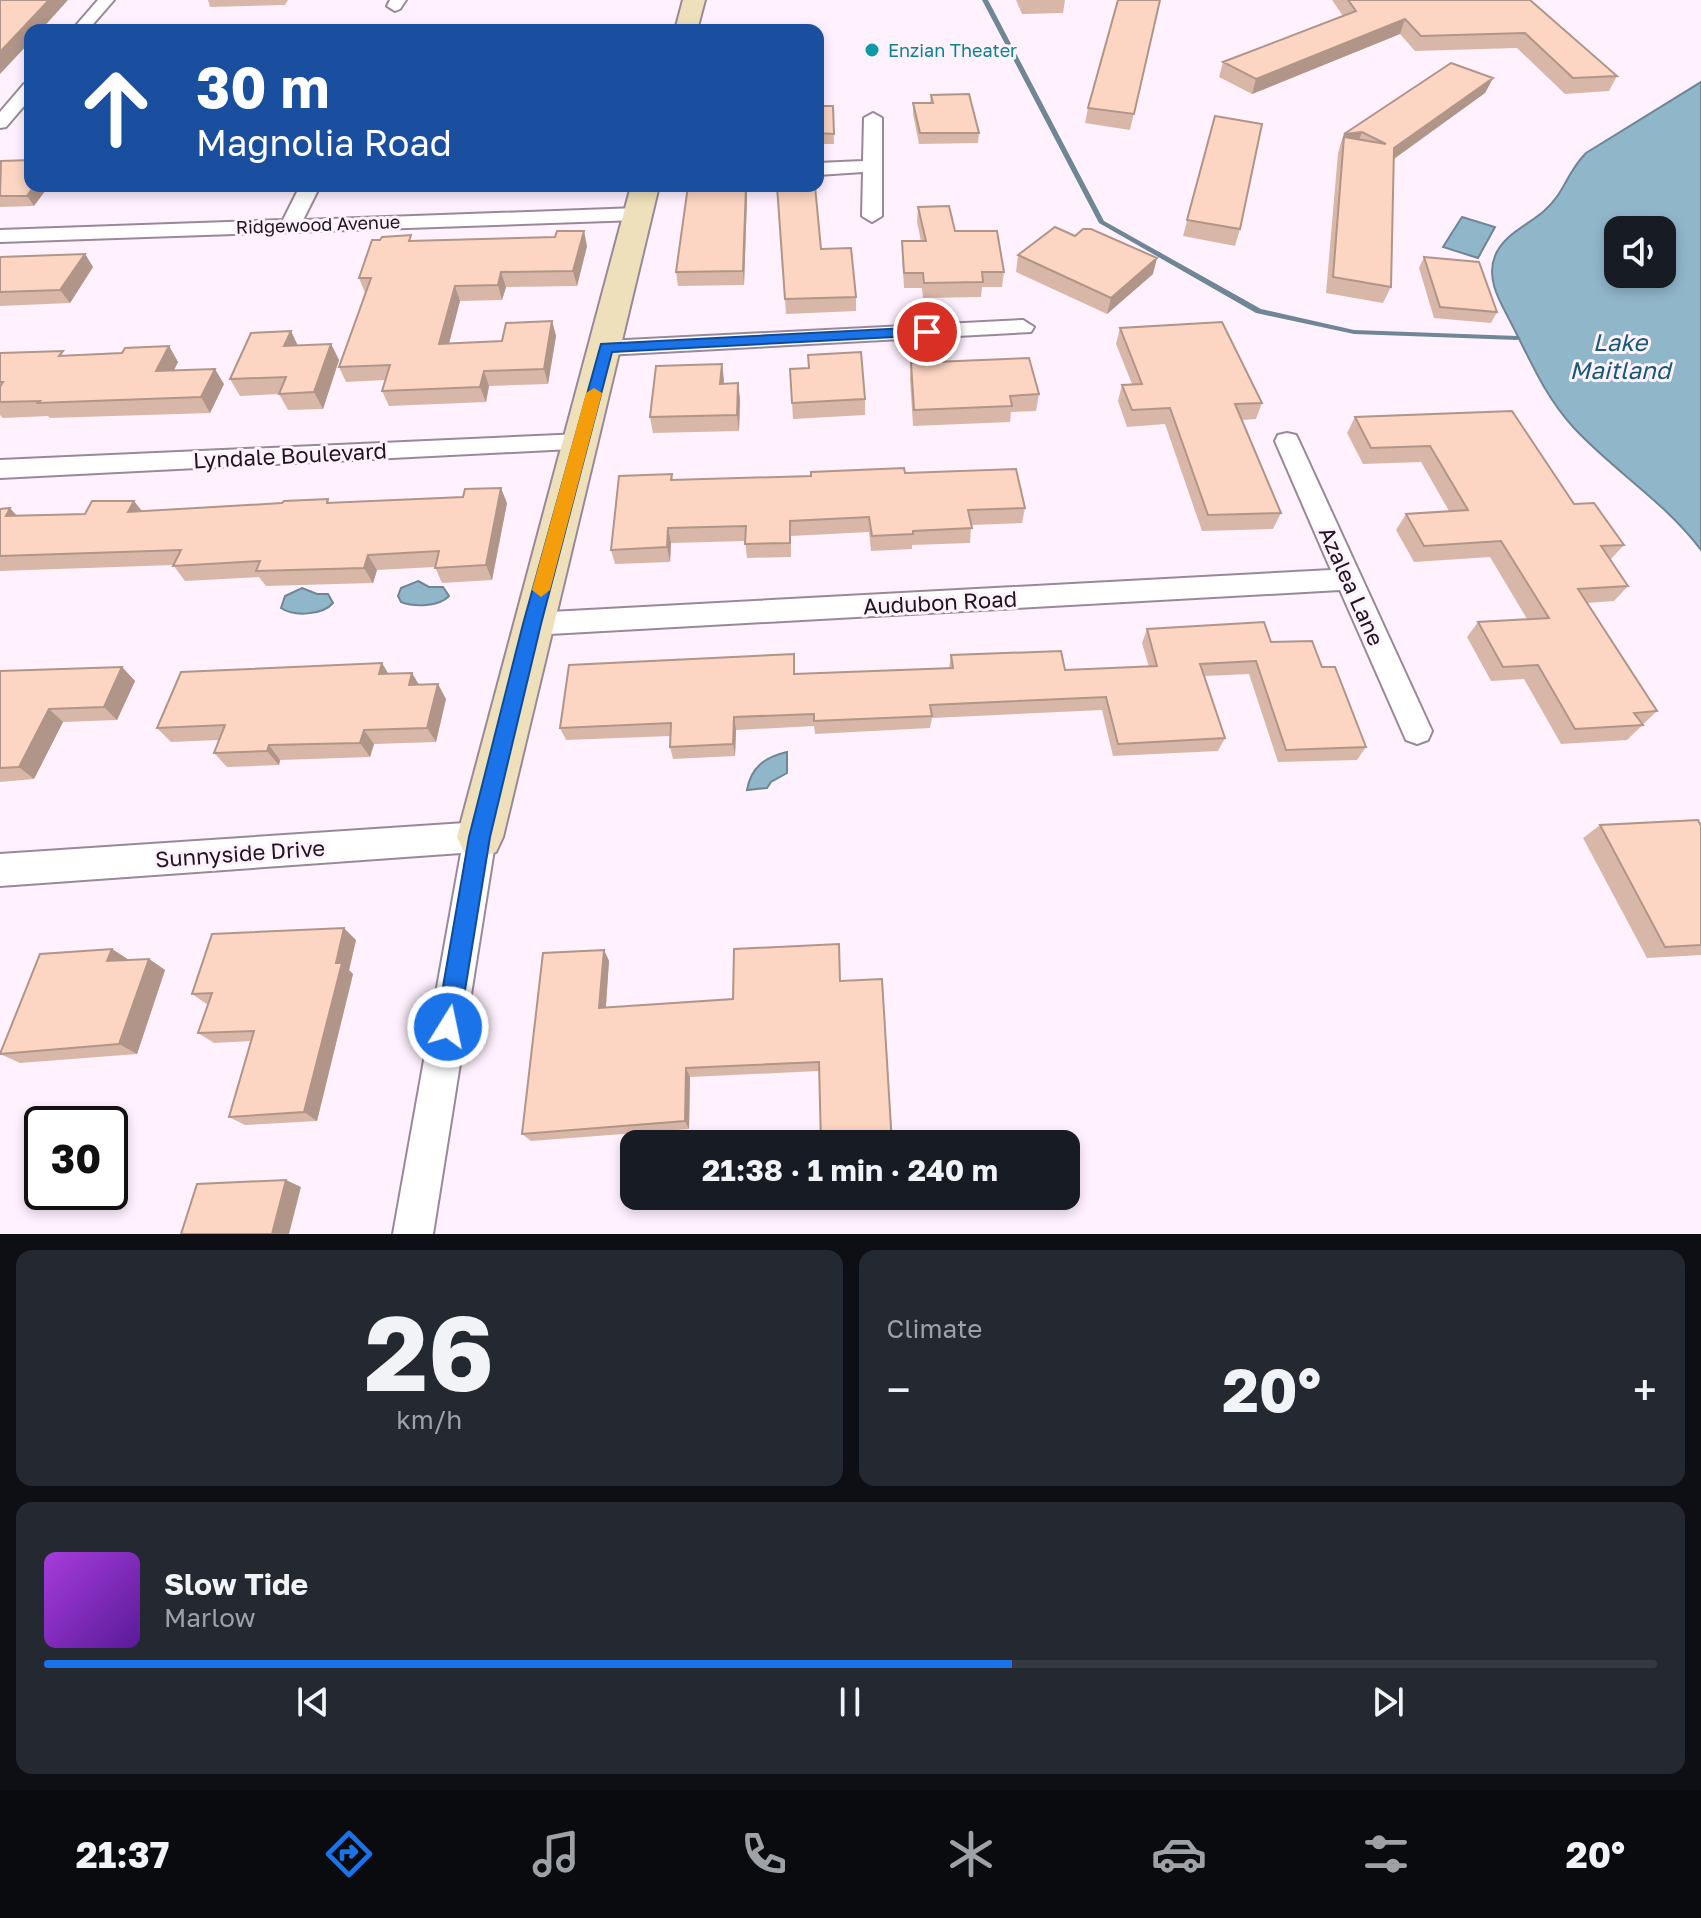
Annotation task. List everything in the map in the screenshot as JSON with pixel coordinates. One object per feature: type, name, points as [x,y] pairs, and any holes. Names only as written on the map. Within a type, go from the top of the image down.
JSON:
[{"type":"street","points":[[85,24],[106,0]]},
{"type":"street","points":[[688,24],[694,0]]},
{"type":"street","points":[[0,123],[24,95]]},
{"type":"street","points":[[872,216],[873,118]]},
{"type":"street","points":[[824,169],[872,166]]},
{"type":"street","points":[[291,224],[307,192]]},
{"type":"street","points":[[413,1234],[480,837],[641,200]]},
{"type":"street","name":"Ridgewood Avenue","points":[[0,236],[291,224],[641,200]]},
{"type":"street","points":[[606,348],[1023,327]]},
{"type":"street","name":"Azalea Lane","points":[[1287,441],[1417,731]]},
{"type":"street","name":"Lyndale Boulevard","points":[[0,469],[581,442]]},
{"type":"street","name":"Audubon Road","points":[[532,624],[1349,579]]},
{"type":"street","name":"Sunnyside Drive","points":[[0,870],[480,837]]},
{"type":"water","name":"Lake Maitland","points":[[1701,82],[1701,550],[1672,517],[1563,416],[1538,376],[1495,289],[1492,272],[1499,248],[1551,204],[1586,153]]},
{"type":"water","points":[[1462,217],[1495,227],[1478,258],[1443,247]]},
{"type":"water","points":[[418,581],[429,587],[443,587],[449,596],[426,605],[401,602],[398,596],[401,588]]},
{"type":"water","points":[[302,588],[317,594],[328,594],[333,603],[322,610],[308,613],[293,613],[281,608],[285,596]]},
{"type":"water","points":[[787,752],[787,773],[767,788],[747,790],[760,764]]},
{"type":"building","points":[[0,0],[49,0],[24,24],[0,52]]},
{"type":"building","points":[[1118,0],[1160,0],[1134,114],[1088,108]]},
{"type":"building","points":[[1348,0],[1530,0],[1617,76],[1573,78],[1525,33],[1421,36],[1405,19],[1256,79],[1223,62],[1356,11]]},
{"type":"building","points":[[1451,63],[1493,78],[1394,148],[1391,287],[1333,277],[1344,137],[1386,144],[1362,132],[1344,134]]},
{"type":"building","points":[[969,94],[979,133],[920,133],[913,103],[933,103],[931,95]]},
{"type":"building","points":[[824,106],[833,106],[834,134],[824,133]]},
{"type":"building","points":[[1215,116],[1262,124],[1240,229],[1187,220]]},
{"type":"building","points":[[24,160],[24,192],[30,192],[27,196],[0,196],[1,161]]},
{"type":"building","points":[[687,192],[746,192],[743,271],[676,272]]},
{"type":"building","points":[[777,192],[816,192],[821,249],[851,248],[856,297],[785,299]]},
{"type":"building","points":[[949,206],[955,231],[997,231],[1004,272],[982,272],[983,282],[924,283],[923,273],[904,273],[902,241],[926,241],[918,207]]},
{"type":"building","points":[[1055,227],[1075,236],[1083,229],[1091,229],[1157,258],[1111,298],[1018,255]]},
{"type":"building","points":[[557,231],[584,231],[573,271],[501,272],[498,285],[455,286],[439,344],[502,341],[506,323],[552,321],[544,369],[484,371],[480,387],[382,391],[390,365],[339,367],[371,278],[359,278],[372,240],[411,235],[409,241],[555,237]]},
{"type":"building","points":[[85,254],[60,290],[0,292],[0,257]]},
{"type":"building","points":[[1424,257],[1479,262],[1497,312],[1440,307]]},
{"type":"building","points":[[1222,322],[1262,403],[1235,404],[1281,513],[1208,515],[1170,408],[1132,410],[1122,385],[1142,384],[1120,328]]},
{"type":"building","points":[[291,331],[284,346],[331,344],[314,392],[279,394],[286,377],[230,379],[251,333]]},
{"type":"building","points":[[169,346],[156,371],[215,369],[201,397],[0,402],[3,382],[0,382],[0,353],[63,351],[59,356],[122,353],[125,348]]},
{"type":"building","points":[[861,352],[865,399],[792,403],[790,369],[809,368],[808,355]]},
{"type":"building","points":[[1029,358],[1039,394],[1010,396],[1012,406],[914,410],[911,363]]},
{"type":"building","points":[[722,364],[720,384],[738,383],[737,415],[650,417],[656,366]]},
{"type":"building","points":[[1512,411],[1574,504],[1594,503],[1624,545],[1601,546],[1628,586],[1578,589],[1657,711],[1634,713],[1643,725],[1575,729],[1538,665],[1503,667],[1478,622],[1549,618],[1501,541],[1424,546],[1406,514],[1468,510],[1430,446],[1371,448],[1355,417]]},
{"type":"building","points":[[904,468],[905,473],[1016,469],[1025,508],[968,510],[972,528],[913,531],[913,534],[872,536],[869,517],[790,521],[790,543],[745,544],[746,526],[668,528],[667,547],[611,550],[619,476],[672,474],[671,480],[811,476],[811,472]]},
{"type":"building","points":[[501,488],[486,565],[435,568],[439,551],[368,555],[364,568],[256,571],[260,561],[173,566],[181,550],[0,556],[0,509],[10,508],[6,516],[85,514],[92,501],[134,501],[128,512],[328,499],[327,503],[463,497],[465,489]]},
{"type":"building","points":[[1264,622],[1271,642],[1312,641],[1322,667],[1335,667],[1366,747],[1286,750],[1256,661],[1200,664],[1225,738],[1118,744],[1106,697],[930,705],[932,716],[814,721],[814,714],[734,717],[733,744],[670,747],[671,723],[560,728],[569,665],[794,654],[794,674],[953,668],[951,655],[1061,651],[1065,670],[1157,666],[1147,629]]},
{"type":"building","points":[[382,663],[379,674],[412,673],[409,685],[438,684],[427,728],[364,730],[360,743],[269,745],[267,751],[214,753],[225,725],[157,728],[181,672]]},
{"type":"building","points":[[122,667],[104,707],[49,709],[19,767],[0,768],[0,671]]},
{"type":"building","points":[[1698,820],[1701,826],[1701,945],[1665,947],[1600,825]]},
{"type":"building","points":[[344,928],[336,963],[342,963],[304,1112],[229,1117],[254,1031],[198,1033],[212,993],[192,994],[212,934]]},
{"type":"building","points":[[839,944],[840,981],[882,979],[891,1130],[821,1130],[819,1062],[686,1068],[685,1121],[522,1134],[543,953],[604,950],[599,1008],[733,999],[734,949]]},
{"type":"building","points":[[112,949],[107,961],[149,959],[119,1044],[0,1054],[40,954]]},
{"type":"building","points":[[286,1180],[272,1234],[181,1234],[197,1184]]},
{"type":"waterway","points":[[985,0],[1101,222],[1259,311],[1354,332],[1517,338]]},
{"type":"slow traffic","points":[[541,590],[594,393]]},
{"type":"place","name":"Enzian Theater","points":[[872,50]]},
{"type":"route","points":[[448,1027],[480,837],[532,624],[606,348],[927,332]]}]
